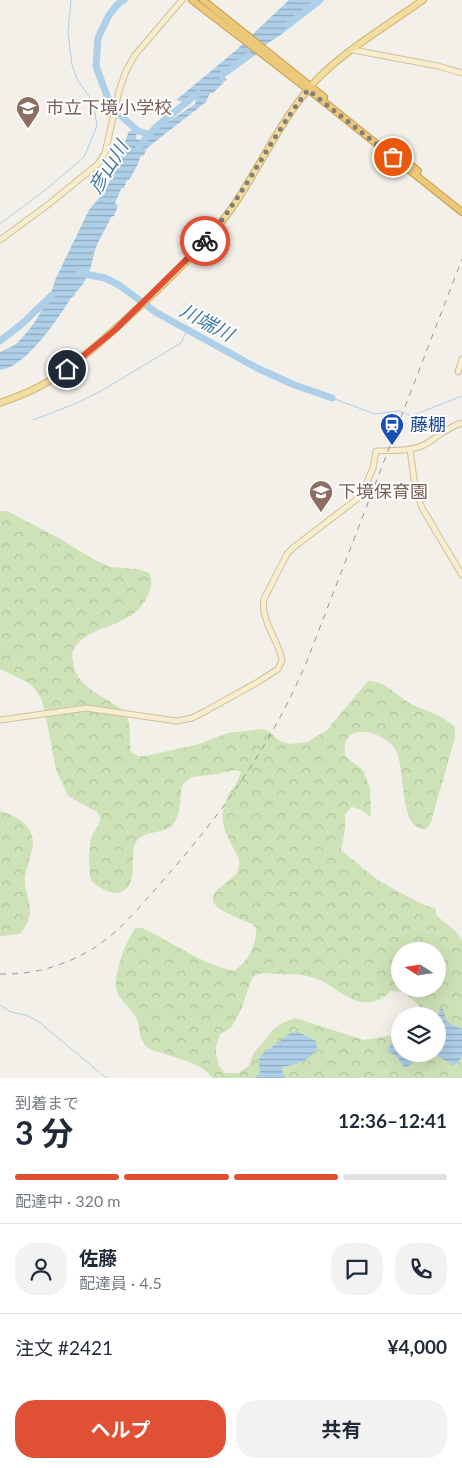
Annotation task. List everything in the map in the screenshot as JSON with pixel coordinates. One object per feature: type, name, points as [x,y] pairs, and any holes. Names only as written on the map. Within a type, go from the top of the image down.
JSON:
[{"type":"highway","points":[[197,1],[437,189],[462,206]]},
{"type":"highway","points":[[437,189],[462,212]]},
{"type":"main road","points":[[0,403],[28,392],[53,378],[80,359],[115,330],[179,269],[221,223],[239,198],[307,86],[335,62],[424,0]]},
{"type":"street","points":[[0,240],[49,204],[98,164],[104,153],[119,91],[126,71],[135,54],[182,0]]},
{"type":"street","points":[[353,50],[462,72]]},
{"type":"street","points":[[458,372],[462,359]]},
{"type":"street","points":[[0,720],[86,708],[183,720],[204,712],[274,672],[282,660],[266,619],[263,604],[287,554],[361,496],[372,468],[376,451],[410,449],[423,445],[447,429],[462,423]]},
{"type":"street","points":[[410,449],[415,487],[422,508],[462,575]]},
{"type":"green space","points":[[0,511],[7,511],[110,567],[138,569],[149,573],[151,586],[141,607],[121,621],[99,630],[80,641],[72,655],[78,677],[88,688],[122,709],[127,715],[131,752],[138,756],[146,756],[199,744],[228,733],[262,729],[269,731],[280,741],[289,744],[308,742],[327,730],[368,681],[386,686],[407,702],[441,717],[451,724],[455,728],[455,738],[431,822],[426,829],[417,827],[411,820],[404,796],[398,757],[391,744],[377,735],[369,733],[354,733],[349,737],[345,745],[345,756],[363,770],[370,788],[371,817],[362,810],[352,807],[345,814],[345,830],[341,850],[379,881],[422,904],[435,908],[437,916],[455,931],[462,940],[462,1078],[213,1078],[202,1068],[190,1062],[147,1047],[141,1039],[136,1017],[119,996],[116,986],[121,958],[128,940],[136,928],[142,928],[210,963],[234,971],[251,952],[256,928],[252,924],[223,911],[216,906],[213,900],[216,891],[236,874],[238,869],[239,859],[227,836],[223,813],[224,805],[241,772],[234,770],[192,777],[182,785],[179,810],[174,823],[165,830],[148,834],[139,839],[133,850],[133,871],[130,884],[126,889],[118,893],[107,891],[93,882],[90,873],[90,843],[92,835],[100,823],[99,816],[97,812],[68,796],[56,770],[41,698],[29,683],[0,669]],"holes":[[[391,942],[446,942],[446,998],[410,998],[419,1007],[446,1007],[446,1062],[391,1062],[391,1036],[364,1040],[295,1018],[282,1023],[274,1029],[253,1054],[249,1065],[239,1073],[225,1073],[219,1066],[216,1054],[216,1046],[220,1034],[231,1028],[241,1010],[252,978],[258,974],[302,975],[315,978],[353,999],[371,1002],[381,999],[391,991]]]},
{"type":"green space","points":[[0,811],[13,816],[26,825],[33,838],[25,879],[30,909],[29,919],[20,934],[2,936],[0,936]]},
{"type":"water","points":[[289,0],[319,0],[308,11],[296,17],[290,27],[268,43],[256,55],[240,60],[220,78],[227,79],[213,93],[210,93],[206,102],[147,148],[144,155],[140,157],[129,180],[126,181],[125,187],[121,189],[115,203],[118,206],[97,244],[86,280],[30,352],[10,367],[0,370],[0,352],[23,338],[45,304],[89,210],[104,192],[115,172],[129,131],[137,131],[136,139],[141,140],[195,104],[196,100],[193,98],[184,102],[176,100],[234,52]]},
{"type":"water","points":[[446,1019],[447,1022],[462,1029],[462,1057],[456,1064],[452,1065],[446,1061]]},
{"type":"water","points":[[298,1032],[316,1041],[317,1049],[314,1053],[302,1061],[283,1067],[282,1071],[285,1078],[255,1078],[260,1073],[259,1059],[261,1055],[291,1033]]},
{"type":"water","points":[[401,1062],[414,1062],[405,1068]]},
{"type":"waterway","points":[[0,224],[49,187],[84,157],[97,126],[93,102],[78,81],[72,65],[68,32],[71,0]]},
{"type":"waterway","points":[[124,0],[109,15],[98,38],[96,66],[111,107],[138,131],[148,134]]},
{"type":"waterway","name":"彦山川","points":[[288,25],[320,0]]},
{"type":"waterway","name":"彦山川","points":[[222,75],[248,56]]},
{"type":"waterway","name":"彦山川","points":[[139,146],[156,127],[198,93]]},
{"type":"waterway","name":"川端川","points":[[79,273],[105,278],[119,285],[157,313],[257,368],[292,384],[332,398]]},
{"type":"waterway","name":"彦山川","points":[[0,341],[23,323],[52,295]]},
{"type":"waterway","points":[[33,420],[77,403],[101,391],[181,343],[187,330]]},
{"type":"waterway","points":[[332,398],[375,414],[399,411],[411,416],[462,396]]},
{"type":"waterway","points":[[0,1005],[11,1012],[26,1015],[39,1022],[99,1072]]},
{"type":"waterway","points":[[101,1074],[108,1078]]},
{"type":"railway","points":[[0,974],[23,973],[67,962],[98,946],[117,930],[182,859],[203,833],[260,752],[293,693],[307,661],[462,259]]},
{"type":"way so far","points":[[205,241],[239,198],[291,111],[308,90],[393,157]]},
{"type":"place","name":"市立下境小学校","points":[[28,129]]},
{"type":"place","name":"藤棚","points":[[392,446]]},
{"type":"place","name":"下境保育園","points":[[321,513]]},
{"type":"route","points":[[67,369],[115,330],[179,269],[205,241]]}]
